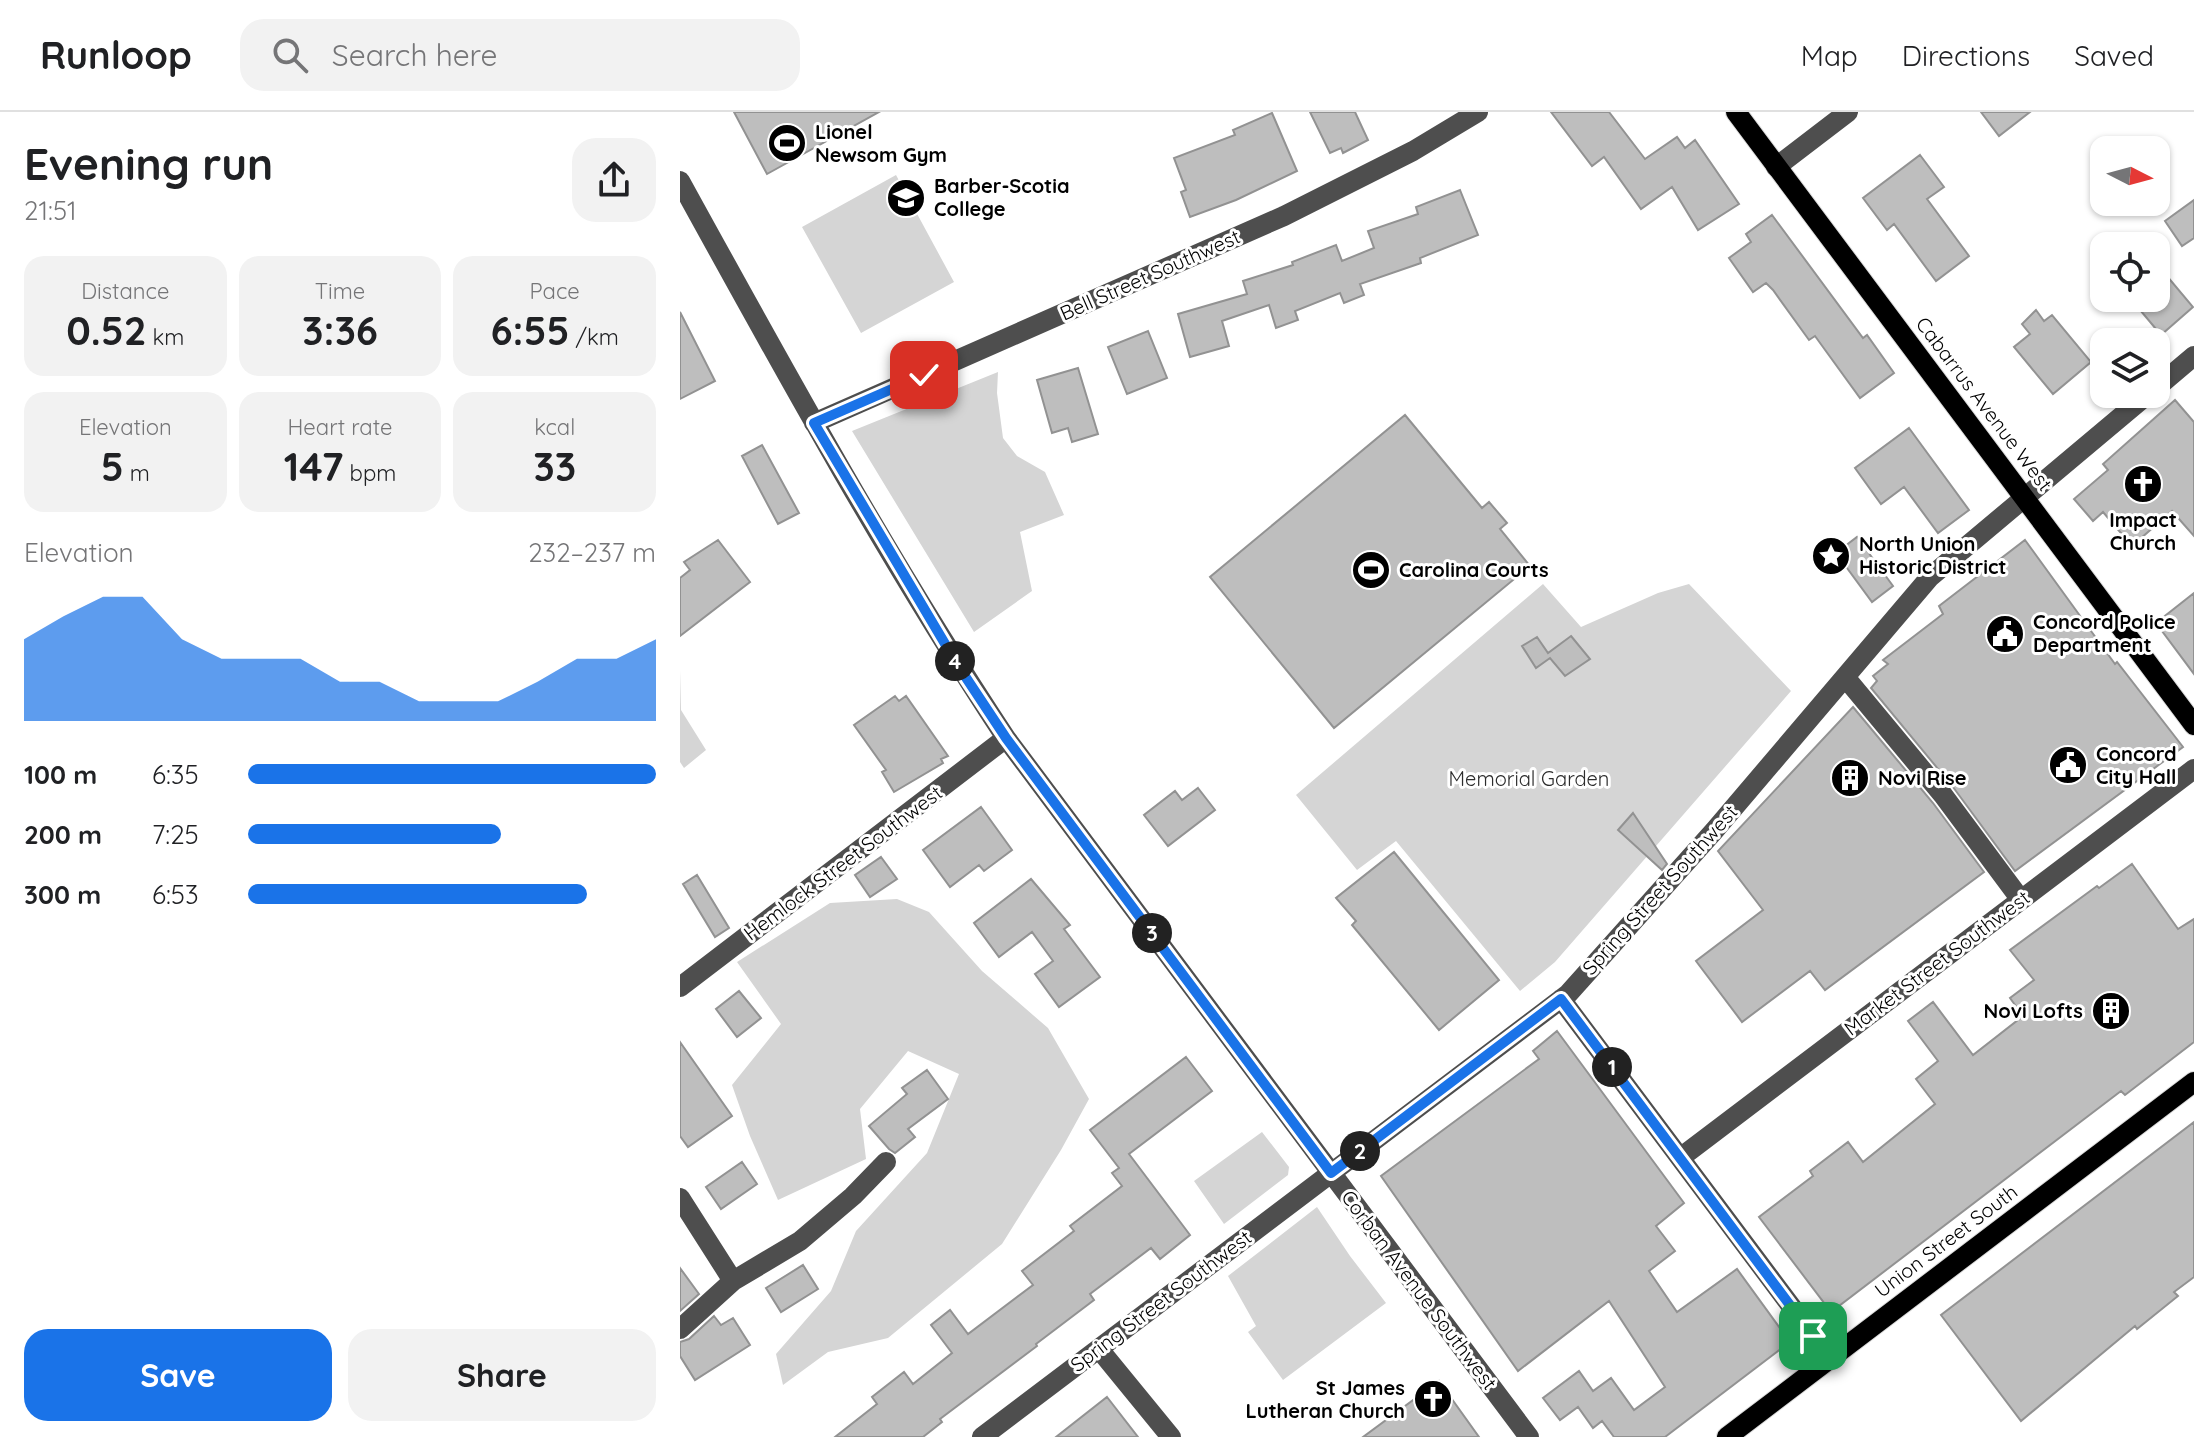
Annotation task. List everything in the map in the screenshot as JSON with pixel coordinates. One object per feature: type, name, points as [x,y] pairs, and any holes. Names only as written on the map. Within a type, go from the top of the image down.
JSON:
[{"type":"main road","name":"Cabarrus Avenue West","points":[[1736,112],[2194,725]]},
{"type":"main road","name":"Union Street South","points":[[1727,1437],[2194,1082]]},
{"type":"street","name":"Bell Street Southwest","points":[[814,423],[1284,216],[1390,164],[1478,112]]},
{"type":"street","points":[[1776,167],[1848,112]]},
{"type":"street","name":"Corban Avenue Southwest","points":[[680,181],[814,423],[925,612],[1006,738],[1529,1437]]},
{"type":"street","points":[[2170,376],[2194,356]]},
{"type":"street","name":"Spring Street Southwest","points":[[982,1437],[1561,999],[1714,831],[1930,577],[2131,408]]},
{"type":"street","points":[[1845,677],[1943,795],[2021,900]]},
{"type":"street","name":"Hemlock Street Southwest","points":[[680,987],[1006,738]]},
{"type":"street","name":"Market Street Southwest","points":[[1680,1158],[2194,769]]},
{"type":"street","points":[[1561,999],[1830,1358]]},
{"type":"street","points":[[680,1329],[733,1281],[800,1241],[853,1196],[886,1162]]},
{"type":"street","points":[[680,1198],[733,1281]]},
{"type":"street","points":[[1099,1349],[1171,1437]]},
{"type":"green space","points":[[896,175],[954,282],[861,333],[802,227]]},
{"type":"green space","points":[[998,372],[997,393],[1003,438],[1017,456],[1045,472],[1064,515],[1020,532],[1032,591],[974,632],[852,431]]},
{"type":"green space","name":"Memorial Garden","points":[[1543,584],[1581,627],[1658,593],[1689,584],[1791,691],[1555,962],[1520,991],[1396,841],[1357,870],[1296,795]]},
{"type":"green space","points":[[680,670],[681,710],[706,750],[684,768],[680,762]]},
{"type":"green space","points":[[897,899],[929,912],[982,971],[1048,1028],[1089,1099],[1002,1244],[888,1338],[828,1352],[783,1385],[776,1354],[831,1291],[856,1231],[927,1153],[959,1074],[908,1051],[860,1109],[866,1159],[778,1200],[732,1085],[781,1024],[737,962],[830,903]]},
{"type":"green space","points":[[1262,1132],[1289,1167],[1288,1175],[1224,1224],[1194,1181]]},
{"type":"green space","points":[[1317,1207],[1386,1303],[1283,1380],[1248,1332],[1256,1326],[1228,1276]]},
{"type":"building","name":"Lionel Newsom Gym","points":[[734,112],[879,112],[767,174]]},
{"type":"building","points":[[1310,112],[1355,112],[1368,140],[1343,153],[1341,148],[1330,153]]},
{"type":"building","points":[[1551,112],[1609,112],[1645,159],[1677,137],[1685,148],[1695,140],[1739,204],[1698,230],[1672,187],[1641,209],[1604,157],[1592,166]]},
{"type":"building","points":[[1981,112],[2030,112],[1999,136]]},
{"type":"building","points":[[1272,113],[1297,171],[1236,200],[1190,217],[1181,192],[1186,190],[1174,158],[1235,135],[1233,130]]},
{"type":"building","points":[[1920,155],[1944,187],[1927,199],[1969,256],[1936,281],[1894,224],[1887,230],[1863,198]]},
{"type":"building","points":[[1460,190],[1478,235],[1420,258],[1421,263],[1360,284],[1364,295],[1344,303],[1340,293],[1295,311],[1298,320],[1276,328],[1269,305],[1222,321],[1229,346],[1190,357],[1178,314],[1247,294],[1243,281],[1293,265],[1292,262],[1336,245],[1342,261],[1374,248],[1368,231],[1418,214],[1416,207]]},
{"type":"building","points":[[2194,200],[2194,238],[2182,246],[2165,221]]},
{"type":"building","points":[[1772,215],[1863,338],[1867,335],[1894,373],[1860,398],[1815,336],[1809,340],[1773,290],[1766,283],[1753,292],[1729,258],[1751,242],[1746,234]]},
{"type":"building","points":[[2170,280],[2193,307],[2169,328],[2155,328],[2142,312],[2170,312]]},
{"type":"building","points":[[2036,310],[2044,321],[2052,315],[2090,363],[2053,394],[2014,347],[2030,334],[2022,324]]},
{"type":"building","points":[[680,312],[715,381],[680,399]]},
{"type":"building","points":[[1148,331],[1167,378],[1127,394],[1108,347]]},
{"type":"building","points":[[1078,368],[1098,434],[1072,442],[1068,428],[1052,433],[1037,380]]},
{"type":"building","name":"Impact Church","points":[[2175,400],[2194,422],[2194,536],[2172,511],[2132,546],[2103,512],[2093,521],[2074,499],[2108,470],[2103,464],[2166,408],[2170,408]]},
{"type":"building","name":"Carolina Courts","points":[[1405,415],[1482,508],[1489,502],[1507,523],[1500,529],[1530,566],[1334,728],[1210,577]]},
{"type":"building","points":[[1909,428],[1969,510],[1938,533],[1904,487],[1881,504],[1855,468]]},
{"type":"building","points":[[762,445],[799,513],[778,524],[742,456]]},
{"type":"building","points":[[1857,537],[1893,586],[1872,602],[1836,553]]},
{"type":"building","points":[[718,540],[750,582],[680,636],[680,578],[690,570],[684,562]]},
{"type":"building","points":[[2025,540],[2115,664],[2117,662],[2183,747],[2015,871],[1953,787],[1871,688],[1877,681],[1873,676],[1888,664],[1883,660],[1943,614],[1939,606]]},
{"type":"building","points":[[2194,593],[2194,674],[2156,623]]},
{"type":"building","points":[[1571,636],[1590,659],[1565,676],[1550,658],[1536,668],[1522,646],[1537,637],[1548,653]]},
{"type":"building","points":[[895,696],[899,701],[906,696],[948,756],[941,759],[943,763],[894,792],[882,772],[886,770],[854,725]]},
{"type":"building","name":"Novi Rise","points":[[1853,707],[1933,803],[1984,872],[1825,990],[1810,971],[1742,1022],[1696,961],[1763,910],[1718,851]]},
{"type":"building","points":[[1198,788],[1215,810],[1168,846],[1144,815],[1175,791],[1182,800]]},
{"type":"building","points":[[981,807],[1012,850],[984,871],[979,865],[950,887],[923,850]]},
{"type":"building","points":[[1633,813],[1667,864],[1662,870],[1618,830]]},
{"type":"building","points":[[1394,852],[1499,980],[1439,1030],[1352,925],[1356,921],[1336,898]]},
{"type":"building","points":[[881,857],[897,879],[870,897],[855,875]]},
{"type":"building","points":[[2132,864],[2178,929],[2194,919],[2194,1042],[2125,1095],[2121,1091],[1831,1312],[1759,1217],[1813,1176],[1810,1171],[1848,1142],[1863,1162],[1935,1104],[1916,1079],[1938,1061],[1908,1021],[1933,1002],[1973,1055],[2023,1016],[2010,998],[2034,980],[2010,950]]},
{"type":"building","points":[[697,875],[729,928],[715,937],[683,884]]},
{"type":"building","points":[[1031,879],[1070,925],[1064,929],[1100,977],[1059,1007],[1035,974],[1053,961],[1032,932],[999,957],[974,923]]},
{"type":"building","points":[[739,991],[761,1018],[737,1037],[716,1009]]},
{"type":"building","points":[[1557,1031],[1684,1203],[1656,1226],[1675,1251],[1649,1271],[1677,1312],[1737,1269],[1790,1342],[1665,1437],[1614,1437],[1602,1421],[1593,1428],[1578,1407],[1560,1420],[1543,1398],[1579,1371],[1593,1391],[1611,1378],[1634,1410],[1665,1387],[1609,1301],[1518,1371],[1381,1176],[1539,1059],[1533,1051]]},
{"type":"building","points":[[680,1042],[732,1116],[688,1147],[680,1136]]},
{"type":"building","points":[[1186,1057],[1212,1091],[1129,1154],[1190,1235],[1160,1259],[1151,1248],[1090,1294],[1094,1300],[940,1419],[942,1422],[923,1437],[835,1437],[877,1404],[872,1397],[904,1372],[913,1384],[952,1353],[931,1325],[950,1310],[968,1334],[1033,1285],[1022,1271],[1074,1231],[1070,1226],[1122,1186],[1112,1173],[1119,1168],[1090,1130]]},
{"type":"building","points":[[927,1070],[948,1099],[908,1129],[915,1137],[895,1153],[869,1126],[907,1094],[902,1088]]},
{"type":"building","points":[[2194,1122],[2194,1277],[2174,1292],[2178,1296],[2137,1329],[2135,1326],[2021,1421],[1941,1315]]},
{"type":"building","points":[[742,1162],[757,1184],[721,1209],[706,1187]]},
{"type":"building","points":[[803,1265],[818,1289],[781,1312],[766,1288]]},
{"type":"building","points":[[680,1268],[699,1294],[680,1311]]},
{"type":"building","points":[[714,1316],[721,1325],[733,1318],[750,1345],[695,1380],[680,1356],[680,1342],[689,1339]]},
{"type":"building","name":"St James Lutheran Church","points":[[1439,1381],[1479,1437],[1363,1437]]},
{"type":"building","points":[[1107,1397],[1138,1437],[1056,1437]]},
{"type":"place","name":"Lionel Newsom Gym","points":[[787,143]]},
{"type":"place","name":"Barber-Scotia College","points":[[906,198]]},
{"type":"place","name":"Impact Church","points":[[2143,484]]},
{"type":"place","name":"North Union Historic District","points":[[1831,556]]},
{"type":"place","name":"Carolina Courts","points":[[1371,570]]},
{"type":"place","name":"Concord Police Department","points":[[2005,634]]},
{"type":"place","name":"Concord City Hall","points":[[2068,765]]},
{"type":"place","name":"Novi Rise","points":[[1850,778]]},
{"type":"place","name":"Novi Lofts","points":[[2111,1011]]},
{"type":"place","name":"St James Lutheran Church","points":[[1433,1399]]},
{"type":"route","points":[[924,375],[814,423],[957,664],[1006,738],[1331,1173],[1561,999],[1813,1336]]}]
